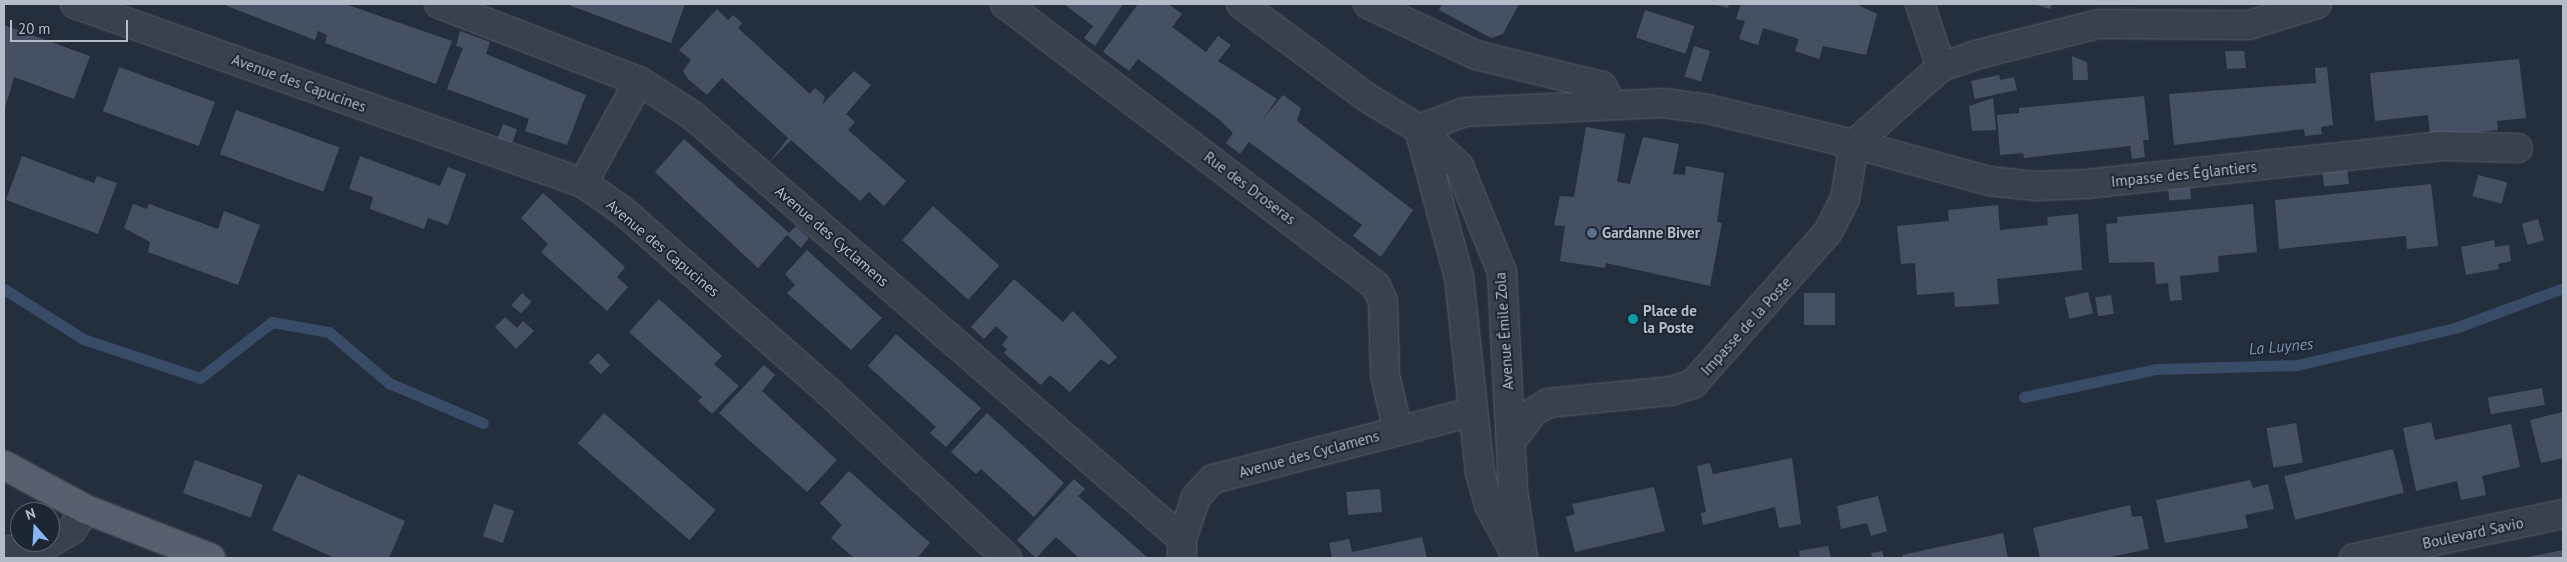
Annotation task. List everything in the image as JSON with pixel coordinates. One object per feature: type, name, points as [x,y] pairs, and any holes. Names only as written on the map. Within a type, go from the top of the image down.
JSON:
[{"type":"main road","points":[[4,465],[85,509],[167,550],[211,558]]},
{"type":"street","name":"Avenue des Capucines","points":[[75,4],[583,183],[623,211],[808,374],[1007,558]]},
{"type":"street","name":"Avenue des Cyclamens","points":[[439,4],[639,81],[692,115],[1182,549],[1196,497],[1213,479],[1472,412]]},
{"type":"street","name":"Rue des Droseras","points":[[1005,4],[1376,286],[1383,302],[1385,375],[1398,431]]},
{"type":"street","name":"Avenue Émile Zola","points":[[1241,4],[1366,97],[1419,130],[1459,166],[1502,272],[1512,440],[1523,558]]},
{"type":"street","points":[[1920,4],[1941,67]]},
{"type":"street","points":[[1854,144],[1941,67],[2097,14],[2249,25],[2317,4]]},
{"type":"street","points":[[1383,7],[1476,55],[1602,86],[1611,104]]},
{"type":"street","points":[[583,183],[639,81]]},
{"type":"street","name":"Impasse des Églantiers","points":[[1419,130],[1465,112],[1611,104],[1708,109],[1854,144],[1989,182],[2036,186],[2439,146],[2518,148]]},
{"type":"street","points":[[1419,130],[1459,277],[1472,412],[1489,505],[1518,558]]},
{"type":"street","name":"Impasse de la Poste","points":[[1512,440],[1532,413],[1566,398],[1671,391],[1693,384],[1828,232],[1845,199],[1854,144]]},
{"type":"street","points":[[4,551],[45,546],[72,530],[85,509]]},
{"type":"street","name":"Boulevard Savio","points":[[2354,558],[2563,514]]},
{"type":"building","points":[[222,4],[345,4],[452,41],[436,84],[325,43],[327,35],[318,31],[315,40]]},
{"type":"building","points":[[566,4],[685,4],[671,43]]},
{"type":"building","points":[[1064,4],[1123,4],[1095,46],[1084,38],[1093,26]]},
{"type":"building","points":[[1138,4],[1168,4],[1182,14],[1172,27],[1206,52],[1218,36],[1231,45],[1218,61],[1277,99],[1262,120],[1283,95],[1301,108],[1297,121],[1413,210],[1381,257],[1353,236],[1362,225],[1249,142],[1240,154],[1226,143],[1233,133],[1221,121],[1138,59],[1129,71],[1103,52]]},
{"type":"building","points":[[1442,4],[1519,4],[1503,34],[1491,38],[1439,10]]},
{"type":"building","points":[[1713,4],[1729,4],[1728,8]]},
{"type":"building","points":[[1741,4],[1856,4],[1877,14],[1866,55],[1823,46],[1819,59],[1795,51],[1799,39],[1763,28],[1758,45],[1739,39],[1745,21],[1736,19]]},
{"type":"building","points":[[2034,4],[2052,4],[2050,9]]},
{"type":"building","points":[[717,9],[728,20],[733,15],[742,23],[738,28],[810,94],[815,88],[825,97],[822,105],[854,71],[871,85],[846,114],[855,122],[848,130],[906,181],[884,206],[869,192],[860,201],[791,140],[769,163],[788,138],[722,78],[707,95],[688,79],[683,71],[691,60],[679,50]]},
{"type":"building","points":[[1645,10],[1694,26],[1685,54],[1636,38]]},
{"type":"building","points":[[4,25],[90,56],[74,99],[14,77],[4,112]]},
{"type":"building","points":[[460,31],[490,42],[486,54],[586,95],[567,145],[525,131],[529,119],[447,89],[463,48],[456,46]]},
{"type":"building","points":[[1694,46],[1710,51],[1701,82],[1685,77]]},
{"type":"building","points":[[2225,51],[2244,51],[2246,68],[2227,69]]},
{"type":"building","points":[[2072,56],[2087,62],[2088,80],[2073,80]]},
{"type":"building","points":[[2519,59],[2526,118],[2497,121],[2498,130],[2430,137],[2428,115],[2375,121],[2370,73]]},
{"type":"building","points":[[119,67],[215,102],[199,146],[103,111]]},
{"type":"building","points":[[2327,67],[2333,125],[2321,127],[2322,134],[2305,136],[2304,129],[2174,145],[2169,94],[2316,83],[2315,68]]},
{"type":"building","points":[[1999,75],[2000,80],[2014,77],[2017,90],[1975,99],[1971,81]]},
{"type":"building","points":[[2144,96],[2149,140],[2143,140],[2145,157],[2132,159],[2130,146],[2024,158],[2023,153],[2000,155],[1997,115],[2019,113],[2019,108]]},
{"type":"building","points":[[1993,98],[1996,130],[1972,131],[1969,106]]},
{"type":"building","points":[[236,110],[339,148],[323,192],[220,154]]},
{"type":"building","points":[[503,124],[517,129],[511,147],[497,142]]},
{"type":"building","points":[[1586,127],[1625,134],[1617,182],[1630,184],[1643,137],[1679,144],[1673,174],[1685,175],[1686,166],[1724,173],[1717,222],[1722,223],[1710,286],[1606,263],[1605,268],[1560,261],[1565,226],[1554,225],[1560,196],[1574,197]]},
{"type":"building","points":[[684,139],[789,233],[796,226],[809,238],[801,248],[787,235],[758,268],[655,172]]},
{"type":"building","points":[[22,156],[94,183],[97,176],[117,183],[98,234],[6,200]]},
{"type":"building","points":[[360,156],[440,186],[448,167],[466,174],[448,225],[428,218],[424,229],[370,209],[373,197],[349,189]]},
{"type":"building","points":[[2347,166],[2349,184],[2324,187],[2322,169]]},
{"type":"building","points":[[2478,175],[2507,182],[2502,204],[2473,196]]},
{"type":"building","points":[[2190,184],[2191,199],[2169,200],[2168,186]]},
{"type":"building","points":[[2431,184],[2438,246],[2407,249],[2406,236],[2279,249],[2275,200]]},
{"type":"building","points":[[543,193],[625,267],[617,277],[628,287],[607,311],[541,252],[548,244],[521,218]]},
{"type":"building","points":[[133,204],[147,209],[149,204],[218,229],[224,211],[260,225],[238,285],[148,252],[150,242],[124,228]]},
{"type":"building","points":[[2253,204],[2257,252],[2218,256],[2219,272],[2180,276],[2182,300],[2170,301],[2168,283],[2156,284],[2154,262],[2109,263],[2106,224],[2118,223],[2117,217]]},
{"type":"building","points":[[1998,205],[2000,230],[2048,225],[2047,217],[2078,214],[2082,270],[1997,279],[1999,304],[1955,307],[1954,292],[1917,295],[1915,263],[1901,264],[1897,226],[1949,221],[1948,210]]},
{"type":"building","points":[[933,206],[999,266],[968,300],[902,240]]},
{"type":"building","points":[[2538,219],[2544,240],[2528,245],[2522,224]]},
{"type":"building","points":[[2494,240],[2495,247],[2509,245],[2511,261],[2498,264],[2499,269],[2466,275],[2461,247]]},
{"type":"building","points":[[807,250],[882,318],[851,350],[787,293],[795,285],[785,274]]},
{"type":"building","points":[[1014,279],[1063,322],[1073,311],[1117,357],[1109,365],[1101,359],[1070,392],[1050,375],[1041,385],[1004,353],[1007,349],[1002,345],[1008,337],[996,326],[984,339],[971,327]]},
{"type":"building","points":[[2088,292],[2093,313],[2070,319],[2065,297]]},
{"type":"building","points":[[522,293],[532,302],[521,314],[511,305]]},
{"type":"building","points":[[1804,293],[1835,293],[1835,325],[1804,325]]},
{"type":"building","points":[[2111,295],[2114,314],[2098,316],[2095,298]]},
{"type":"building","points":[[659,299],[722,356],[714,364],[739,386],[712,414],[698,401],[702,397],[629,332]]},
{"type":"building","points":[[505,317],[517,328],[523,321],[534,331],[516,349],[495,327]]},
{"type":"building","points":[[896,334],[981,408],[946,447],[930,433],[936,427],[868,366]]},
{"type":"building","points":[[598,353],[610,365],[601,374],[589,362]]},
{"type":"building","points":[[764,365],[775,375],[762,391],[837,460],[807,492],[719,413]]},
{"type":"building","points":[[2542,388],[2545,405],[2491,414],[2488,398]]},
{"type":"building","points":[[2563,412],[2563,458],[2541,463],[2530,420]]},
{"type":"building","points":[[604,413],[716,510],[689,540],[578,443]]},
{"type":"building","points":[[987,413],[1064,483],[1034,517],[981,469],[976,474],[951,452]]},
{"type":"building","points":[[2431,422],[2435,440],[2511,424],[2520,467],[2482,476],[2486,495],[2461,500],[2457,481],[2416,491],[2403,428]]},
{"type":"building","points":[[2296,423],[2303,462],[2273,468],[2266,428]]},
{"type":"building","points":[[2393,449],[2404,493],[2295,520],[2284,476]]},
{"type":"building","points":[[1792,458],[1801,524],[1779,528],[1775,507],[1703,525],[1701,513],[1706,512],[1697,466],[1710,463],[1713,474]]},
{"type":"building","points":[[195,460],[263,485],[251,518],[183,493]]},
{"type":"building","points":[[849,471],[930,543],[917,558],[854,558],[831,538],[842,525],[820,503]]},
{"type":"building","points":[[298,474],[405,521],[389,558],[335,558],[272,530]]},
{"type":"building","points":[[1074,479],[1085,489],[1078,496],[1148,558],[1079,558],[1056,537],[1036,558],[1017,540]]},
{"type":"building","points":[[2250,480],[2253,488],[2268,484],[2274,509],[2245,515],[2248,528],[2165,543],[2156,500]]},
{"type":"building","points":[[1654,487],[1665,531],[1575,552],[1566,517],[1575,514],[1572,504]]},
{"type":"building","points":[[1380,489],[1382,512],[1348,515],[1346,492]]},
{"type":"building","points":[[1878,496],[1887,531],[1871,536],[1867,523],[1841,529],[1837,506]]},
{"type":"building","points":[[494,504],[514,511],[503,543],[483,536]]},
{"type":"building","points":[[2130,505],[2132,517],[2142,516],[2149,549],[2105,558],[2040,558],[2033,528]]},
{"type":"building","points":[[2003,533],[2008,558],[1903,558],[1902,555]]},
{"type":"building","points":[[1422,537],[1427,558],[1332,558],[1329,543],[1349,539],[1352,552]]},
{"type":"building","points":[[1828,546],[1831,558],[1800,558],[1799,551]]},
{"type":"building","points":[[2563,550],[2563,558],[2529,557]]},
{"type":"building","points":[[1882,551],[1884,558],[1872,558],[1871,553]]},
{"type":"waterway","name":"La Luynes","points":[[2024,397],[2157,369],[2297,365],[2455,328],[2563,288]]},
{"type":"waterway","points":[[4,289],[83,339],[200,378],[272,322],[329,332],[389,383],[483,423]]},
{"type":"place","name":"Gardanne Biver","points":[[1592,233]]},
{"type":"place","name":"Place de la Poste","points":[[1633,319]]}]
